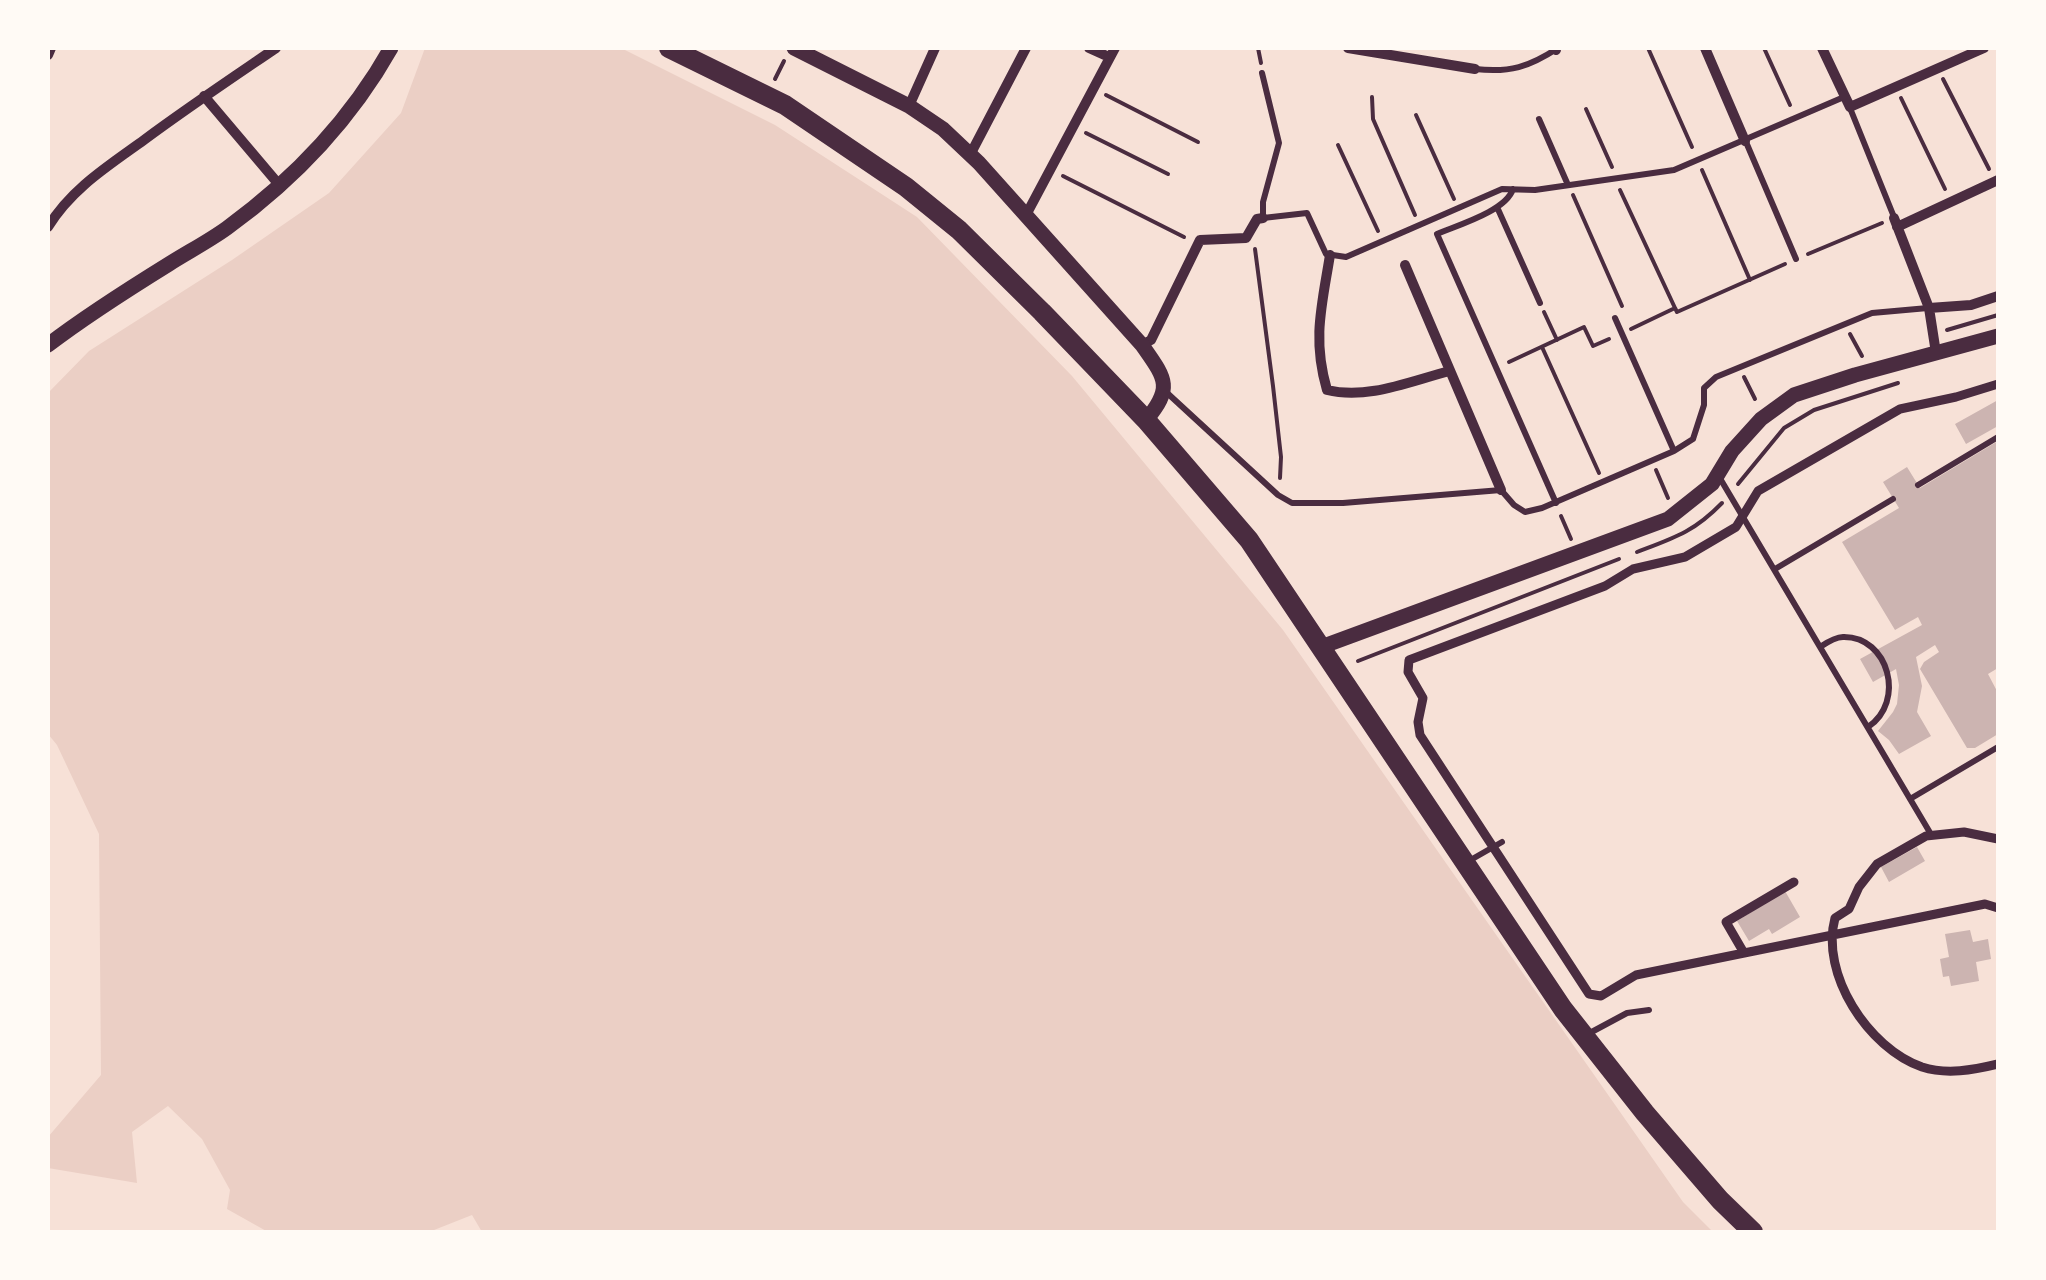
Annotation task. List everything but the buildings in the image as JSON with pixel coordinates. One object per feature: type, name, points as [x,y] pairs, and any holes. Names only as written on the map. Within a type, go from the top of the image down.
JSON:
[{"type":"main road","points":[[669,48],[785,105],[906,187],[959,230],[1146,420],[1249,540],[1584,1036],[1644,1113],[1753,1232]]},
{"type":"street","points":[[48,55],[50,48]]},
{"type":"street","points":[[48,225],[72,194],[87,182],[276,48]]},
{"type":"street","points":[[48,345],[225,230],[281,187],[340,122],[391,48]]},
{"type":"street","points":[[792,48],[909,106],[970,154],[1142,345],[1158,368],[1165,391],[1146,420]]},
{"type":"street","points":[[909,106],[935,48]]},
{"type":"street","points":[[970,154],[1026,48]]},
{"type":"street","points":[[1025,217],[1112,52],[1089,48]]},
{"type":"street","points":[[1348,48],[1474,68]]},
{"type":"street","points":[[1706,48],[1745,140]]},
{"type":"street","points":[[1822,48],[1848,102],[1896,87],[1984,48]]},
{"type":"street","points":[[204,96],[281,187]]},
{"type":"street","points":[[1936,354],[1929,308],[1896,222],[1997,181]]},
{"type":"street","points":[[1142,345],[1151,340],[1200,240],[1246,238],[1257,219],[1263,218]]},
{"type":"street","points":[[1330,255],[1318,326],[1320,368],[1327,390],[1368,393],[1450,371]]},
{"type":"street","points":[[1405,264],[1501,490]]},
{"type":"street","points":[[1929,308],[1971,305],[1998,296]]},
{"type":"street","points":[[1322,647],[1668,520],[1712,484],[1732,451],[1760,419],[1794,396],[1998,336]]},
{"type":"street","points":[[1998,384],[1900,409],[1758,491],[1736,527],[1685,557],[1633,569],[1605,586],[1409,660],[1408,672],[1423,698],[1418,722],[1420,735],[1588,994],[1601,996],[1636,974],[1985,904],[1998,908]]},
{"type":"street","points":[[1998,839],[1964,832],[1926,836],[1877,864],[1858,887],[1849,909],[1835,918],[1830,936],[1845,992],[1865,1026],[1888,1049],[1922,1067],[1956,1072],[1998,1064]]},
{"type":"street","points":[[1744,953],[1726,922],[1794,882]]},
{"type":"lane","points":[[1474,68],[1518,69],[1557,48]]},
{"type":"lane","points":[[1262,73],[1279,144],[1263,202],[1263,218],[1308,213],[1326,254],[1330,255],[1346,257],[1502,189],[1535,190],[1674,170],[1796,118],[1848,102],[1896,222]]},
{"type":"lane","points":[[1539,119],[1568,185]]},
{"type":"lane","points":[[1745,140],[1796,260]]},
{"type":"lane","points":[[1514,189],[1510,199],[1497,208],[1437,234],[1556,502]]},
{"type":"lane","points":[[1497,208],[1540,303]]},
{"type":"lane","points":[[1165,391],[1292,503],[1342,504],[1501,490],[1514,506],[1525,512],[1652,461],[1693,439],[1704,405],[1704,388],[1716,377],[1872,313],[1929,308]]},
{"type":"lane","points":[[1616,318],[1674,451]]},
{"type":"lane","points":[[1918,485],[1998,437]]},
{"type":"lane","points":[[1718,474],[1932,836]]},
{"type":"lane","points":[[1775,569],[1894,500]]},
{"type":"lane","points":[[1820,647],[1843,636],[1866,643],[1876,653],[1890,681],[1890,694],[1879,719],[1868,727]]},
{"type":"lane","points":[[1910,799],[1998,746]]},
{"type":"lane","points":[[1466,862],[1502,842]]},
{"type":"lane","points":[[1584,1036],[1626,1013],[1649,1010]]},
{"type":"path","points":[[766,96],[792,48]]},
{"type":"path","points":[[1648,48],[1750,280]]},
{"type":"path","points":[[1764,48],[1796,118]]},
{"type":"path","points":[[1937,68],[1997,181]]},
{"type":"path","points":[[1896,87],[1951,202]]},
{"type":"path","points":[[1093,88],[1198,142]]},
{"type":"path","points":[[1372,97],[1373,119],[1419,224]]},
{"type":"path","points":[[1586,109],[1677,312],[1896,222]]},
{"type":"path","points":[[1416,115],[1458,208]]},
{"type":"path","points":[[1073,126],[1168,174]]},
{"type":"path","points":[[1338,145],[1382,240]]},
{"type":"path","points":[[1050,169],[1198,244]]},
{"type":"path","points":[[1568,185],[1624,310]]},
{"type":"path","points":[[1252,228],[1280,458],[1280,480],[1273,490]]},
{"type":"path","points":[[1540,303],[1557,340]]},
{"type":"path","points":[[1496,368],[1584,327],[1593,346],[1674,308]]},
{"type":"path","points":[[1933,334],[1998,315]]},
{"type":"path","points":[[1845,324],[1862,356]]},
{"type":"path","points":[[1542,346],[1603,482]]},
{"type":"path","points":[[1739,368],[1755,399],[1766,392]]},
{"type":"path","points":[[1652,461],[1668,498]]},
{"type":"path","points":[[1656,505],[1679,491]]},
{"type":"path","points":[[1556,502],[1571,539]]},
{"type":"shaded area","points":[[425,48],[621,48],[775,125],[917,217],[1072,376],[1283,630],[1683,1202],[1713,1232],[482,1232],[472,1215],[429,1232],[268,1232],[227,1209],[230,1190],[202,1139],[168,1106],[132,1132],[137,1183],[48,1168],[48,1137],[101,1075],[99,834],[57,745],[48,734],[48,393],[89,351],[329,193],[401,113]]}]
